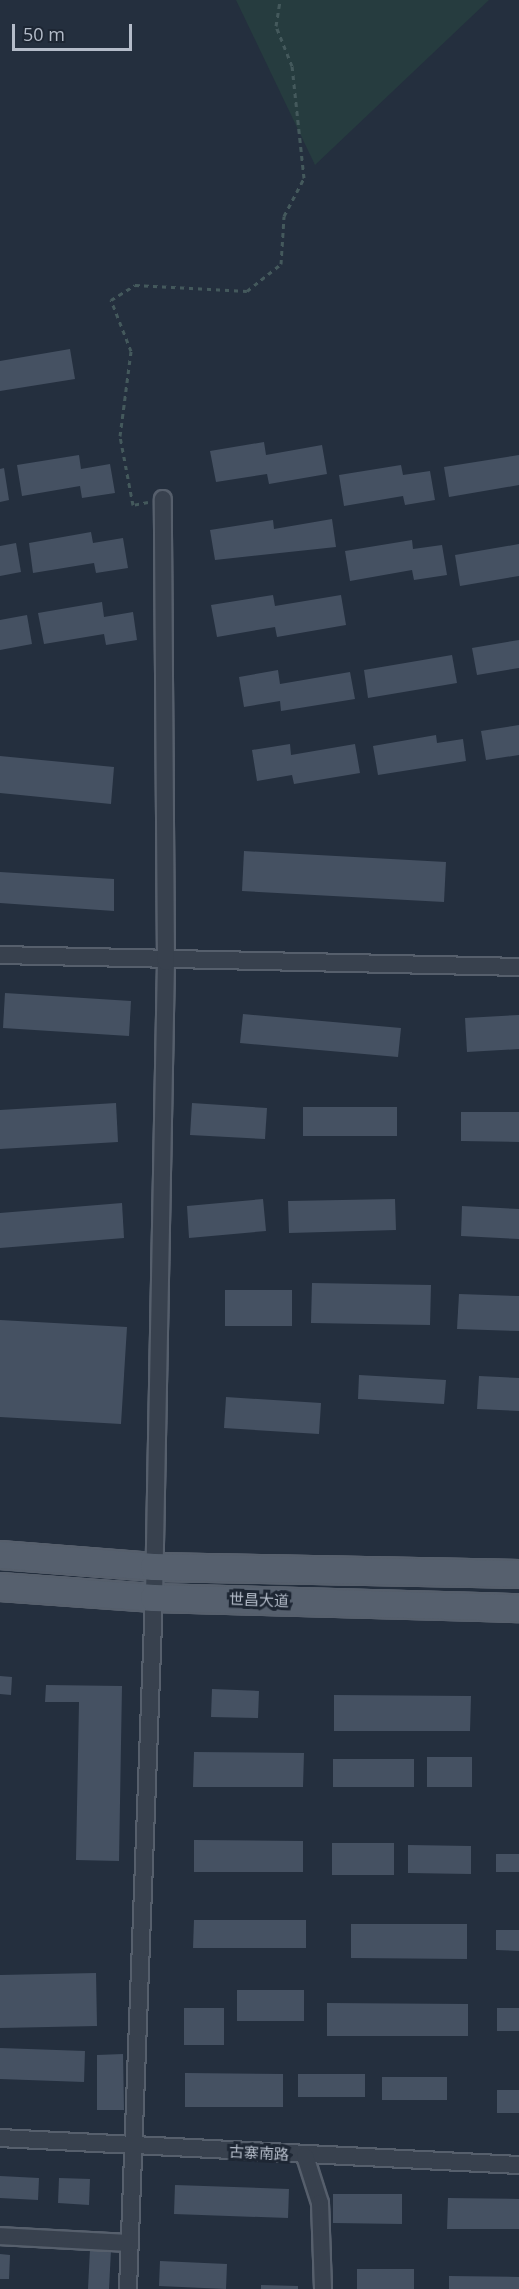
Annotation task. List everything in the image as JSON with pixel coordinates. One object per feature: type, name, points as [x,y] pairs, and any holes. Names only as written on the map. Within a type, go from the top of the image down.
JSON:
[{"type":"main road","name":"世昌大道","points":[[0,1555],[154,1567],[519,1574]]},
{"type":"main road","name":"世昌大道","points":[[0,1587],[154,1598],[519,1608]]},
{"type":"street","points":[[128,2289],[154,1598],[166,962],[163,499]]},
{"type":"street","points":[[0,955],[166,962],[519,967]]},
{"type":"street","name":"古寨南路","points":[[0,2139],[519,2165]]},
{"type":"street","points":[[305,2156],[320,2203],[323,2289]]},
{"type":"street","points":[[0,2236],[130,2243]]},
{"type":"path","points":[[163,499],[133,505],[120,436],[131,351],[111,300],[135,285],[247,291],[280,264],[284,216],[304,178],[291,66],[276,26],[280,0]]},
{"type":"green space","points":[[236,0],[489,0],[315,165]]},
{"type":"building","points":[[70,349],[75,379],[0,391],[0,361]]},
{"type":"building","points":[[264,442],[266,455],[322,445],[327,474],[269,484],[267,474],[216,482],[210,451]]},
{"type":"building","points":[[79,455],[81,469],[110,464],[115,493],[82,498],[80,486],[22,496],[17,465]]},
{"type":"building","points":[[519,455],[519,485],[449,497],[444,467]]},
{"type":"building","points":[[401,465],[403,475],[430,471],[435,500],[405,505],[403,496],[344,506],[339,475]]},
{"type":"building","points":[[4,468],[9,500],[0,502],[0,469]]},
{"type":"building","points":[[332,519],[336,547],[215,560],[210,530],[273,520],[274,529]]},
{"type":"building","points":[[91,532],[93,543],[123,538],[128,568],[96,573],[94,563],[33,573],[29,543]]},
{"type":"building","points":[[412,540],[413,549],[442,545],[447,575],[414,580],[412,570],[350,581],[345,551]]},
{"type":"building","points":[[16,543],[21,572],[0,576],[0,546]]},
{"type":"building","points":[[519,544],[519,576],[460,586],[455,555]]},
{"type":"building","points":[[273,595],[275,606],[341,595],[346,625],[277,637],[275,627],[217,637],[211,605]]},
{"type":"building","points":[[102,602],[104,617],[133,612],[137,640],[106,645],[104,634],[44,644],[38,613]]},
{"type":"building","points":[[27,615],[32,644],[0,650],[0,620]]},
{"type":"building","points":[[519,640],[519,668],[477,675],[472,648]]},
{"type":"building","points":[[452,655],[457,683],[368,698],[364,670]]},
{"type":"building","points":[[278,670],[280,684],[350,672],[355,699],[281,711],[280,701],[244,707],[239,677]]},
{"type":"building","points":[[519,725],[519,755],[486,760],[481,731]]},
{"type":"building","points":[[436,735],[437,743],[463,739],[466,761],[378,775],[373,746]]},
{"type":"building","points":[[290,744],[291,755],[355,744],[360,773],[294,784],[292,775],[257,781],[252,750]]},
{"type":"building","points":[[0,756],[114,767],[111,804],[0,793]]},
{"type":"building","points":[[244,851],[446,862],[444,902],[242,891]]},
{"type":"building","points":[[0,872],[114,879],[114,911],[0,903]]},
{"type":"building","points":[[5,993],[131,1001],[129,1036],[3,1028]]},
{"type":"building","points":[[243,1014],[401,1028],[398,1057],[240,1043]]},
{"type":"building","points":[[519,1015],[519,1049],[467,1052],[465,1018]]},
{"type":"building","points":[[116,1103],[118,1142],[0,1149],[0,1110]]},
{"type":"building","points":[[192,1103],[267,1108],[265,1139],[190,1135]]},
{"type":"building","points":[[303,1107],[397,1107],[397,1136],[303,1136]]},
{"type":"building","points":[[461,1112],[519,1112],[519,1142],[461,1141]]},
{"type":"building","points":[[263,1199],[266,1231],[189,1238],[187,1206]]},
{"type":"building","points":[[395,1199],[396,1230],[289,1233],[288,1201]]},
{"type":"building","points":[[122,1203],[124,1238],[0,1248],[0,1213]]},
{"type":"building","points":[[462,1206],[519,1209],[519,1239],[461,1236]]},
{"type":"building","points":[[312,1283],[431,1285],[430,1325],[311,1323]]},
{"type":"building","points":[[225,1290],[292,1290],[292,1326],[225,1326]]},
{"type":"building","points":[[459,1294],[519,1296],[519,1331],[457,1329]]},
{"type":"building","points":[[0,1320],[127,1327],[121,1424],[0,1417]]},
{"type":"building","points":[[359,1375],[446,1380],[444,1404],[358,1399]]},
{"type":"building","points":[[479,1376],[519,1378],[519,1411],[477,1409]]},
{"type":"building","points":[[226,1397],[321,1403],[319,1434],[224,1428]]},
{"type":"building","points":[[0,1676],[12,1677],[11,1695],[0,1694]]},
{"type":"building","points":[[46,1685],[122,1686],[119,1861],[76,1860],[79,1702],[45,1702]]},
{"type":"building","points":[[212,1689],[259,1691],[258,1718],[211,1717]]},
{"type":"building","points":[[334,1695],[471,1696],[470,1731],[334,1731]]},
{"type":"building","points":[[194,1752],[304,1753],[303,1787],[193,1787]]},
{"type":"building","points":[[427,1757],[472,1757],[472,1787],[427,1787]]},
{"type":"building","points":[[333,1759],[414,1759],[414,1787],[333,1787]]},
{"type":"building","points":[[194,1840],[303,1841],[303,1872],[194,1872]]},
{"type":"building","points":[[332,1843],[394,1843],[394,1875],[332,1875]]},
{"type":"building","points":[[408,1845],[471,1846],[471,1874],[408,1873]]},
{"type":"building","points":[[496,1854],[519,1854],[519,1872],[496,1872]]},
{"type":"building","points":[[194,1920],[306,1920],[306,1948],[193,1948]]},
{"type":"building","points":[[351,1924],[467,1924],[467,1959],[351,1958]]},
{"type":"building","points":[[496,1930],[519,1930],[519,1951],[496,1950]]},
{"type":"building","points":[[96,1973],[97,2026],[0,2028],[0,1975]]},
{"type":"building","points":[[237,1990],[304,1990],[304,2021],[237,2021]]},
{"type":"building","points":[[327,2003],[468,2004],[468,2036],[327,2036]]},
{"type":"building","points":[[184,2008],[224,2008],[224,2045],[184,2045]]},
{"type":"building","points":[[497,2008],[519,2008],[519,2031],[497,2031]]},
{"type":"building","points":[[0,2048],[85,2051],[84,2082],[0,2079]]},
{"type":"building","points":[[123,2054],[124,2110],[97,2110],[97,2055]]},
{"type":"building","points":[[185,2073],[283,2074],[283,2107],[185,2107]]},
{"type":"building","points":[[298,2074],[365,2074],[365,2097],[298,2097]]},
{"type":"building","points":[[382,2077],[447,2077],[447,2100],[382,2100]]},
{"type":"building","points":[[497,2090],[519,2090],[519,2113],[497,2113]]},
{"type":"building","points":[[0,2176],[39,2178],[38,2200],[0,2198]]},
{"type":"building","points":[[59,2178],[90,2179],[89,2205],[58,2203]]},
{"type":"building","points":[[175,2185],[289,2189],[288,2218],[174,2214]]},
{"type":"building","points":[[333,2194],[402,2194],[402,2224],[333,2223]]},
{"type":"building","points":[[448,2198],[519,2199],[519,2229],[447,2229]]},
{"type":"building","points":[[90,2249],[111,2250],[109,2289],[88,2289]]},
{"type":"building","points":[[0,2254],[10,2255],[9,2279],[0,2279]]},
{"type":"building","points":[[160,2261],[227,2264],[226,2289],[159,2286]]},
{"type":"building","points":[[357,2269],[414,2269],[414,2289],[357,2289]]},
{"type":"building","points":[[449,2276],[519,2277],[519,2289],[449,2289]]},
{"type":"building","points":[[261,2285],[298,2286],[298,2289],[261,2289]]}]
